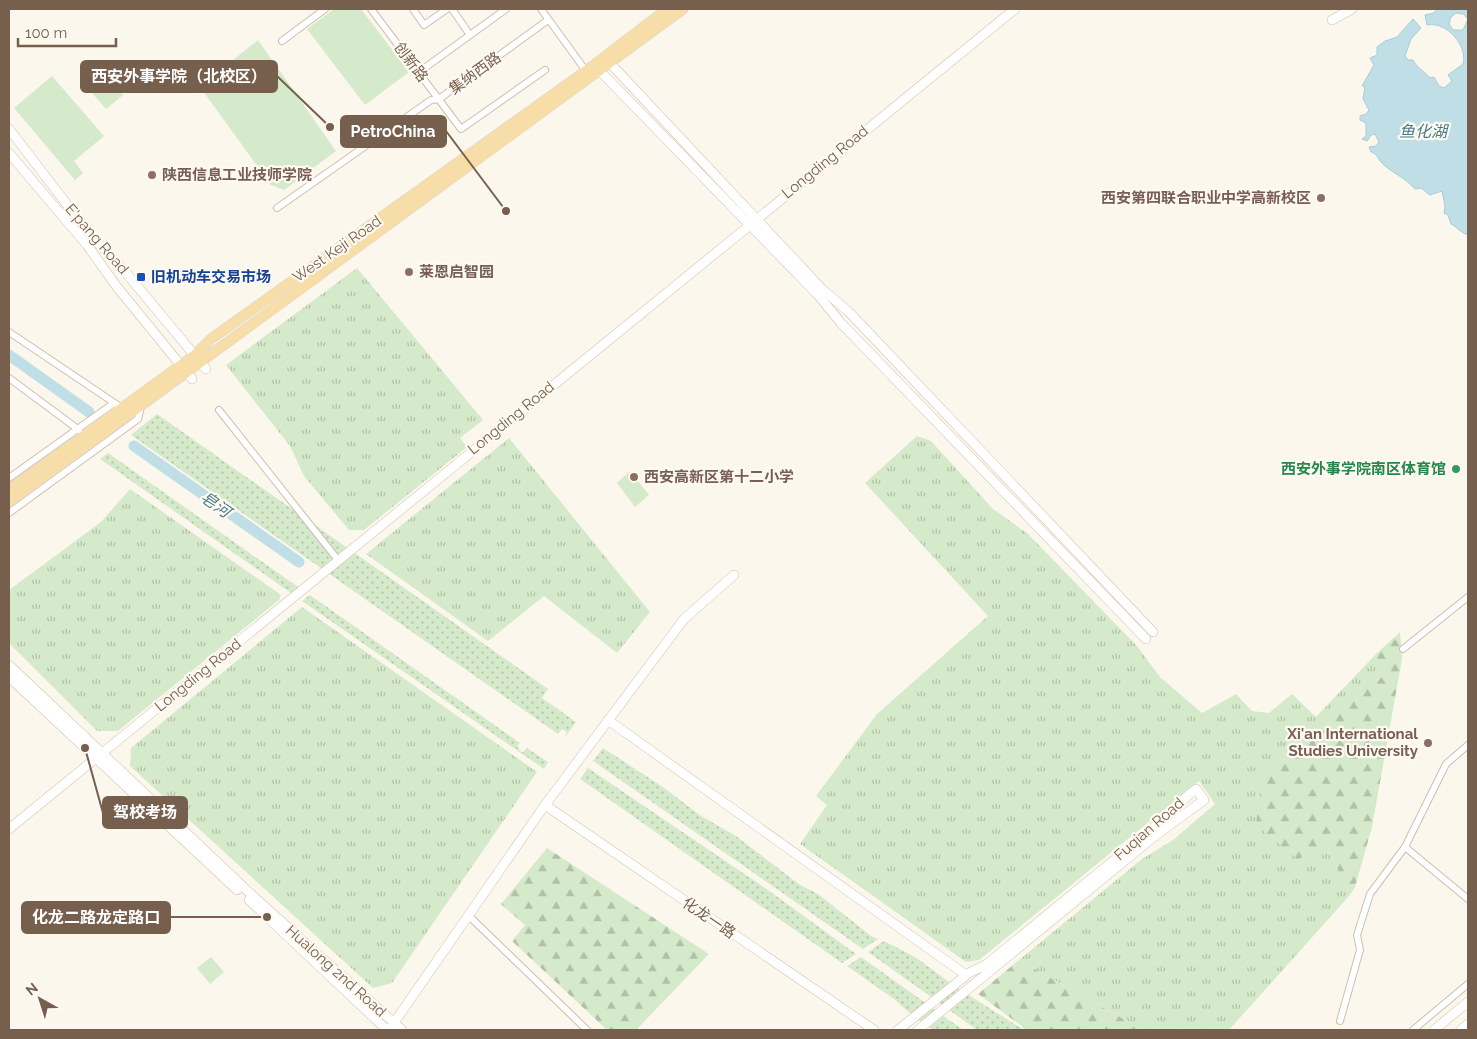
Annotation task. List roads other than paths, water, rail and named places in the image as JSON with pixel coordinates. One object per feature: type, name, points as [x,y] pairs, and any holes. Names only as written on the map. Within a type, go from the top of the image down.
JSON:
[{"type":"main road","name":"West Keji Road","points":[[201,362],[211,339],[586,71],[666,9]]},
{"type":"main road","name":"West Keji Road","points":[[9,502],[684,9]]},
{"type":"main road","name":"West Keji Road","points":[[9,490],[118,405],[187,373]]},
{"type":"street","points":[[282,41],[325,9]]},
{"type":"street","name":"创新路","points":[[371,9],[462,129],[545,70]]},
{"type":"street","points":[[413,9],[424,25],[447,9]]},
{"type":"street","points":[[452,9],[470,35]]},
{"type":"street","points":[[418,72],[506,9]]},
{"type":"street","points":[[540,9],[586,71]]},
{"type":"street","name":"Longding Road","points":[[9,829],[752,221],[1015,9]]},
{"type":"street","points":[[1332,20],[1352,9]]},
{"type":"street","name":"集纳西路","points":[[277,208],[431,100],[438,99],[548,20]]},
{"type":"street","points":[[599,70],[752,221],[822,289],[849,312],[1150,635],[840,323],[818,295],[752,221],[610,63]]},
{"type":"street","name":"E'pang Road","points":[[9,129],[92,237],[122,268],[201,362]]},
{"type":"street","name":"E'pang Road","points":[[9,153],[87,245],[117,287],[187,373]]},
{"type":"street","points":[[9,332],[118,405]]},
{"type":"street","points":[[9,378],[82,432]]},
{"type":"street","name":"West Keji Road","points":[[9,513],[138,419],[141,406]]},
{"type":"street","points":[[218,410],[338,560]]},
{"type":"street","name":"West Keji Road","points":[[9,478],[82,432]]},
{"type":"street","points":[[390,1028],[545,806],[684,619],[734,575]]},
{"type":"street","points":[[1403,649],[1468,597]]},
{"type":"street","name":"Hualong 2nd Road","points":[[9,665],[99,756]]},
{"type":"street","name":"Hualong 2nd Road","points":[[9,677],[253,896],[390,1028],[402,1030]]},
{"type":"street","points":[[608,720],[966,975]]},
{"type":"street","points":[[1340,1021],[1360,950],[1357,935],[1370,894],[1405,847],[1446,764],[1468,745]]},
{"type":"street","name":"Fuqian Road","points":[[898,1030],[966,975],[986,964],[1152,829],[1163,816],[1196,789],[1204,800],[1109,872],[918,1030]]},
{"type":"street","name":"化龙一路","points":[[545,806],[874,1030]]},
{"type":"street","points":[[1405,847],[1468,899]]},
{"type":"street","points":[[468,915],[587,1030]]},
{"type":"street","points":[[1413,1030],[1468,984]]},
{"type":"street","points":[[1434,1030],[1468,1002]]},
{"type":"street","points":[[1461,1030],[1468,1024]]},
{"type":"water","name":"鱼化湖","points":[[1437,9],[1468,9],[1468,19],[1468,235],[1451,224],[1448,215],[1444,213],[1445,206],[1442,191],[1430,195],[1421,188],[1415,189],[1385,166],[1371,152],[1369,147],[1376,146],[1379,142],[1375,134],[1371,135],[1367,141],[1362,139],[1366,136],[1366,123],[1360,120],[1360,116],[1366,114],[1369,110],[1363,99],[1365,87],[1362,86],[1374,65],[1370,58],[1377,55],[1377,47],[1385,41],[1397,37],[1413,19],[1421,28],[1411,39],[1405,56],[1408,60],[1413,60],[1430,78],[1434,77],[1439,86],[1444,88],[1452,81],[1448,75],[1463,64],[1462,50],[1454,36],[1442,27],[1427,25],[1425,15],[1434,13]],"holes":[[[1456,13],[1463,14],[1468,19],[1463,30],[1453,30],[1449,24],[1451,17]]]},
{"type":"waterway","name":"皂河","points":[[9,355],[89,412]]},
{"type":"waterway","name":"皂河","points":[[134,446],[299,562]]},
{"type":"place","name":"西安外事学院（北校区）","points":[[330,127]]},
{"type":"place","name":"陕西信息工业技师学院","points":[[152,175]]},
{"type":"place","name":"西安第四联合职业中学高新校区","points":[[1321,198]]},
{"type":"place","name":"PetroChina","points":[[506,211]]},
{"type":"place","name":"莱恩启智园","points":[[409,272]]},
{"type":"place","name":"旧机动车交易市场","points":[[141,277]]},
{"type":"place","name":"西安外事学院南区体育馆","points":[[1456,469]]},
{"type":"place","name":"西安高新区第十二小学","points":[[634,477]]},
{"type":"place","name":"Xi'an International Studies University","points":[[1428,743]]},
{"type":"place","name":"驾校考场","points":[[85,748]]},
{"type":"place","name":"化龙二路龙定路口","points":[[267,917]]}]
